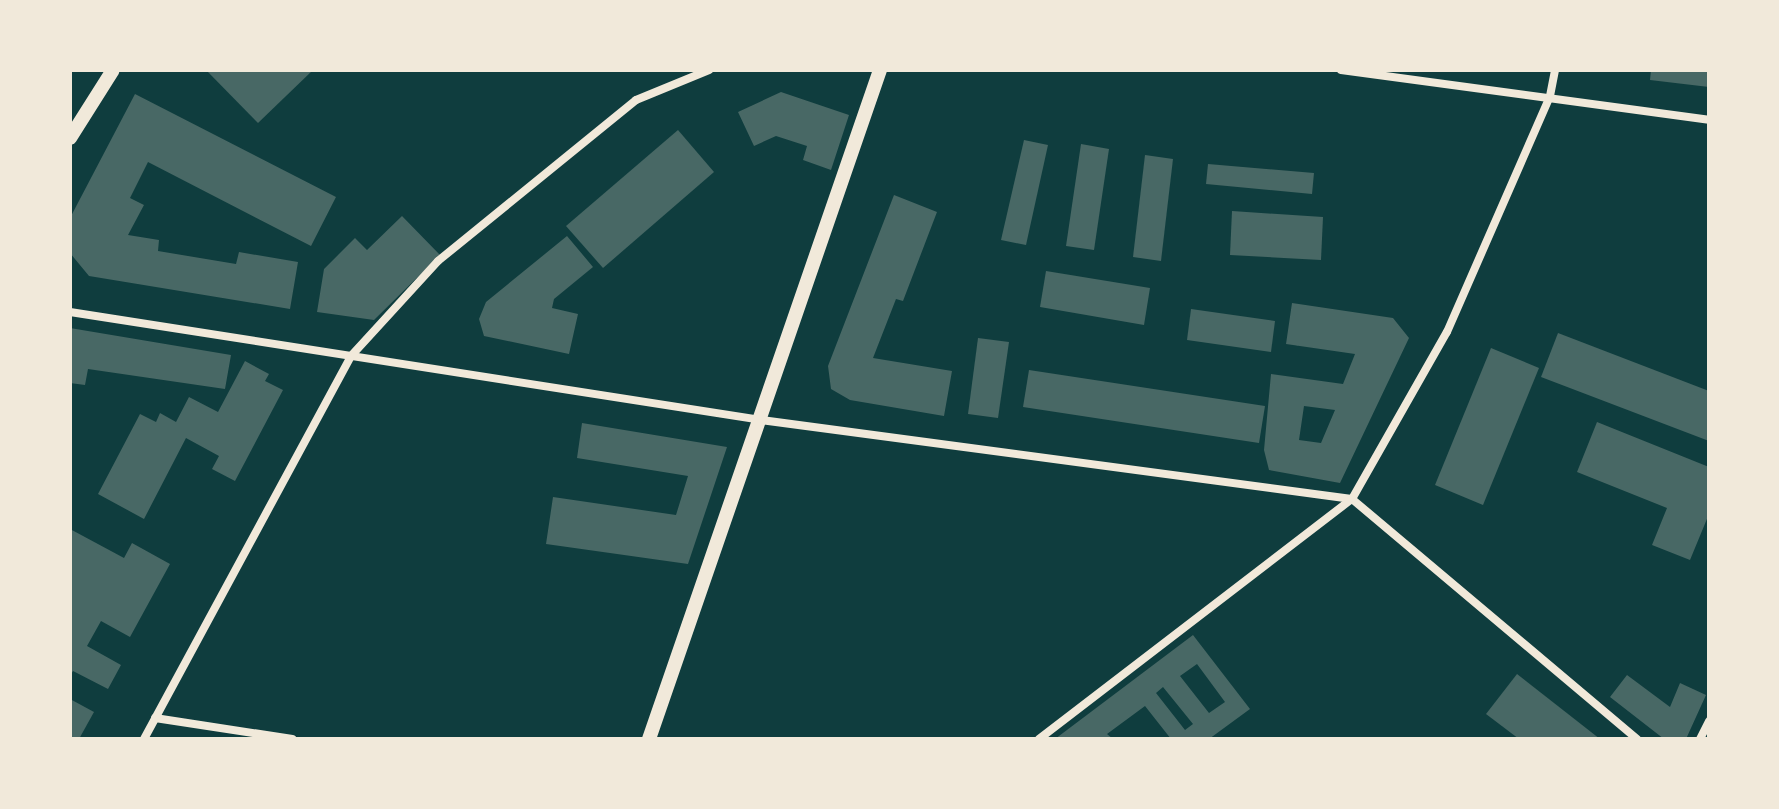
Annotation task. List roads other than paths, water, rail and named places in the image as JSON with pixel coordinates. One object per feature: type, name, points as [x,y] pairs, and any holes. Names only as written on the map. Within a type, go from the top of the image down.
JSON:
[{"type":"street","points":[[70,138],[113,70]]},
{"type":"street","points":[[144,739],[351,356],[438,261],[636,100],[709,70]]},
{"type":"street","points":[[649,739],[880,70]]},
{"type":"street","points":[[1341,70],[1709,120]]},
{"type":"street","points":[[1039,739],[1352,499],[1447,332],[1550,96],[1555,70]]},
{"type":"street","points":[[70,312],[761,420],[1352,499],[1637,739]]},
{"type":"street","points":[[155,718],[292,739]]},
{"type":"street","points":[[1700,739],[1709,721]]}]
